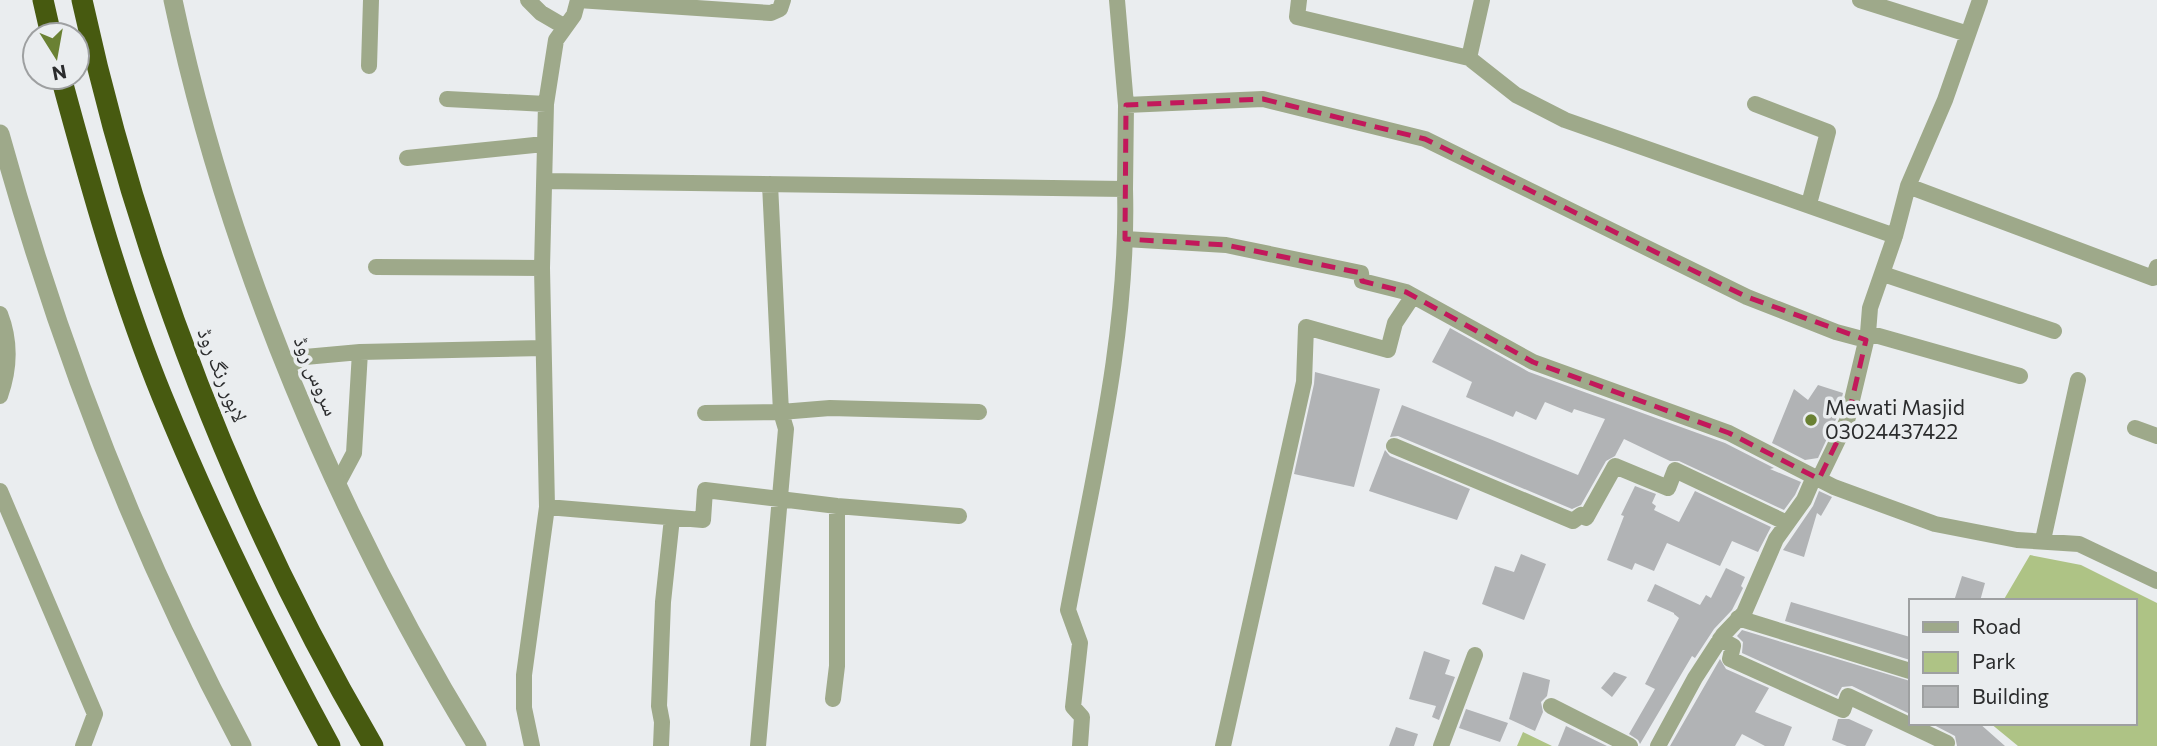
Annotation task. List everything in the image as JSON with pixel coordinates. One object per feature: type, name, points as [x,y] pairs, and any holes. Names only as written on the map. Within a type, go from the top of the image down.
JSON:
[{"type":"highway","points":[[43,0],[48,21]]},
{"type":"highway","name":"لاہور رنگ روڈ","points":[[82,0],[99,74],[152,258],[196,379],[298,608],[373,746]]},
{"type":"highway","points":[[65,91],[89,181],[162,395],[265,625],[330,746]]},
{"type":"street","name":"سروس روڈ","points":[[173,0],[216,173],[287,366],[338,483],[417,643],[477,746]]},
{"type":"street","points":[[369,66],[371,0]]},
{"type":"street","points":[[528,0],[541,13],[565,27]]},
{"type":"street","points":[[532,746],[524,708],[524,675],[547,507],[542,268],[544,144],[552,51],[556,40],[574,15],[578,0],[771,13],[780,9],[783,0]]},
{"type":"street","points":[[1080,746],[1082,716],[1073,707],[1080,643],[1068,610],[1112,381],[1125,239],[1125,105],[1117,0]]},
{"type":"street","points":[[1299,0],[1297,17],[1469,58],[1516,95],[1564,120],[1895,236]]},
{"type":"street","points":[[1469,58],[1482,0]]},
{"type":"street","points":[[1860,0],[1968,34]]},
{"type":"street","points":[[1658,746],[1720,639],[1744,612],[1776,539],[1804,500],[1847,421],[1867,337],[1870,307],[1895,236],[1908,186],[1945,100],[1980,0]]},
{"type":"street","points":[[447,99],[546,104]]},
{"type":"street","points":[[1125,105],[1263,99],[1425,139],[1747,297],[1836,332],[1867,337],[2020,376]]},
{"type":"street","points":[[1755,104],[1828,132],[1809,204]]},
{"type":"street","points":[[0,134],[25,225],[76,378],[130,513],[171,605],[242,746]]},
{"type":"street","points":[[407,158],[544,144]]},
{"type":"street","points":[[545,181],[1125,189]]},
{"type":"street","points":[[758,746],[786,429],[780,412],[770,184]]},
{"type":"street","points":[[1908,186],[2153,278],[2157,267]]},
{"type":"street","points":[[1125,239],[1226,246],[1361,273],[1363,281],[1406,292],[1533,362],[1729,433],[1816,478],[1935,524],[2017,540],[2079,544],[2157,581]]},
{"type":"street","points":[[376,267],[542,268]]},
{"type":"street","points":[[1883,274],[2054,331]]},
{"type":"street","points":[[1223,746],[1304,382],[1306,327],[1388,350],[1395,323],[1413,296]]},
{"type":"street","points":[[0,314],[9,352],[6,379],[0,396]]},
{"type":"street","points":[[287,366],[304,357],[360,352],[543,348]]},
{"type":"street","points":[[338,483],[354,453],[360,352]]},
{"type":"street","points":[[2042,540],[2078,380]]},
{"type":"street","points":[[705,413],[830,408],[979,412]]},
{"type":"street","points":[[2135,428],[2157,436]]},
{"type":"street","points":[[1394,446],[1573,522],[1581,515],[1586,518],[1615,466],[1668,488],[1675,470],[1787,523]]},
{"type":"street","points":[[547,507],[703,520],[705,490],[837,506],[958,516]]},
{"type":"street","points":[[0,491],[94,714],[83,746]]},
{"type":"street","points":[[833,699],[837,666],[837,506]]},
{"type":"street","points":[[661,746],[662,722],[659,705],[663,602],[672,518]]},
{"type":"street","points":[[1738,618],[1909,671]]},
{"type":"street","points":[[1720,639],[1733,646],[1730,659],[1843,710],[1848,696],[1909,725]]},
{"type":"street","points":[[1441,746],[1475,655]]},
{"type":"street","points":[[1550,706],[1630,746]]},
{"type":"street","points":[[1909,725],[1947,743],[1946,746]]},
{"type":"highlighted area","points":[[1263,99],[1425,139],[1747,297],[1866,340],[1847,421],[1819,479],[1729,433],[1533,362],[1406,292],[1362,281],[1361,273],[1226,245],[1125,239],[1126,105]]},
{"type":"green space","points":[[2030,555],[2081,565],[2157,603],[2157,746],[2018,746],[1992,725],[2136,725],[2136,599],[2004,599]]},
{"type":"green space","points":[[1523,732],[1552,746],[1517,746]]},
{"type":"building","points":[[1450,328],[1529,372],[1725,443],[1774,468],[1770,469],[1801,482],[1784,510],[1679,461],[1670,461],[1624,439],[1615,456],[1606,461],[1581,505],[1572,509],[1398,436],[1390,437],[1402,405],[1578,475],[1605,419],[1574,409],[1572,413],[1545,402],[1536,420],[1516,411],[1513,417],[1466,397],[1472,382],[1432,362]]},
{"type":"building","points":[[1315,372],[1380,389],[1354,487],[1294,474]]},
{"type":"building","name":"Mewati Masjid 03024437422","points":[[1818,385],[1843,393],[1837,417],[1818,458],[1805,460],[1772,443],[1794,389],[1808,400]]},
{"type":"building","points":[[1385,450],[1390,456],[1470,489],[1457,520],[1369,491]]},
{"type":"building","points":[[1635,486],[1656,494],[1652,503],[1656,506],[1654,510],[1679,522],[1695,491],[1771,527],[1758,552],[1732,541],[1720,566],[1667,543],[1654,571],[1635,563],[1632,570],[1607,560],[1624,516],[1621,515]]},
{"type":"building","points":[[1819,491],[1832,497],[1821,516],[1817,513],[1804,557],[1783,550],[1813,506]]},
{"type":"building","points":[[1521,554],[1546,564],[1524,620],[1482,604],[1495,566],[1514,572]]},
{"type":"building","points":[[1726,568],[1745,577],[1741,586],[1743,588],[1732,610],[1714,629],[1695,658],[1692,656],[1640,744],[1629,734],[1655,689],[1645,684],[1679,618],[1647,601],[1655,584],[1700,605],[1706,595],[1711,598]]},
{"type":"building","points":[[1962,576],[1985,583],[1981,599],[1955,599]]},
{"type":"building","points":[[1791,602],[1909,637],[1909,660],[1785,621]]},
{"type":"building","points":[[1742,630],[1909,681],[1909,714],[1852,686],[1842,687],[1837,696],[1742,653],[1743,642],[1737,636]]},
{"type":"building","points":[[1424,651],[1450,660],[1445,674],[1455,677],[1439,720],[1432,717],[1436,706],[1409,699]]},
{"type":"building","points":[[1720,659],[1726,669],[1769,688],[1755,712],[1792,727],[1784,746],[1765,746],[1742,734],[1735,746],[1670,746]]},
{"type":"building","points":[[1523,672],[1550,680],[1547,696],[1541,702],[1543,712],[1535,731],[1509,719]]},
{"type":"building","points":[[1614,672],[1627,677],[1612,697],[1601,688]]},
{"type":"building","points":[[1466,709],[1508,723],[1500,742],[1459,728]]},
{"type":"building","points":[[1838,719],[1849,719],[1873,730],[1865,746],[1847,746],[1832,740]]},
{"type":"building","points":[[1934,725],[1981,725],[2005,746],[1957,746],[1955,736]]},
{"type":"building","points":[[1566,726],[1607,746],[1558,746]]},
{"type":"building","points":[[1396,727],[1418,734],[1414,746],[1389,746]]},
{"type":"place","name":"Mewati Masjid 03024437422","points":[[1811,420]]}]
